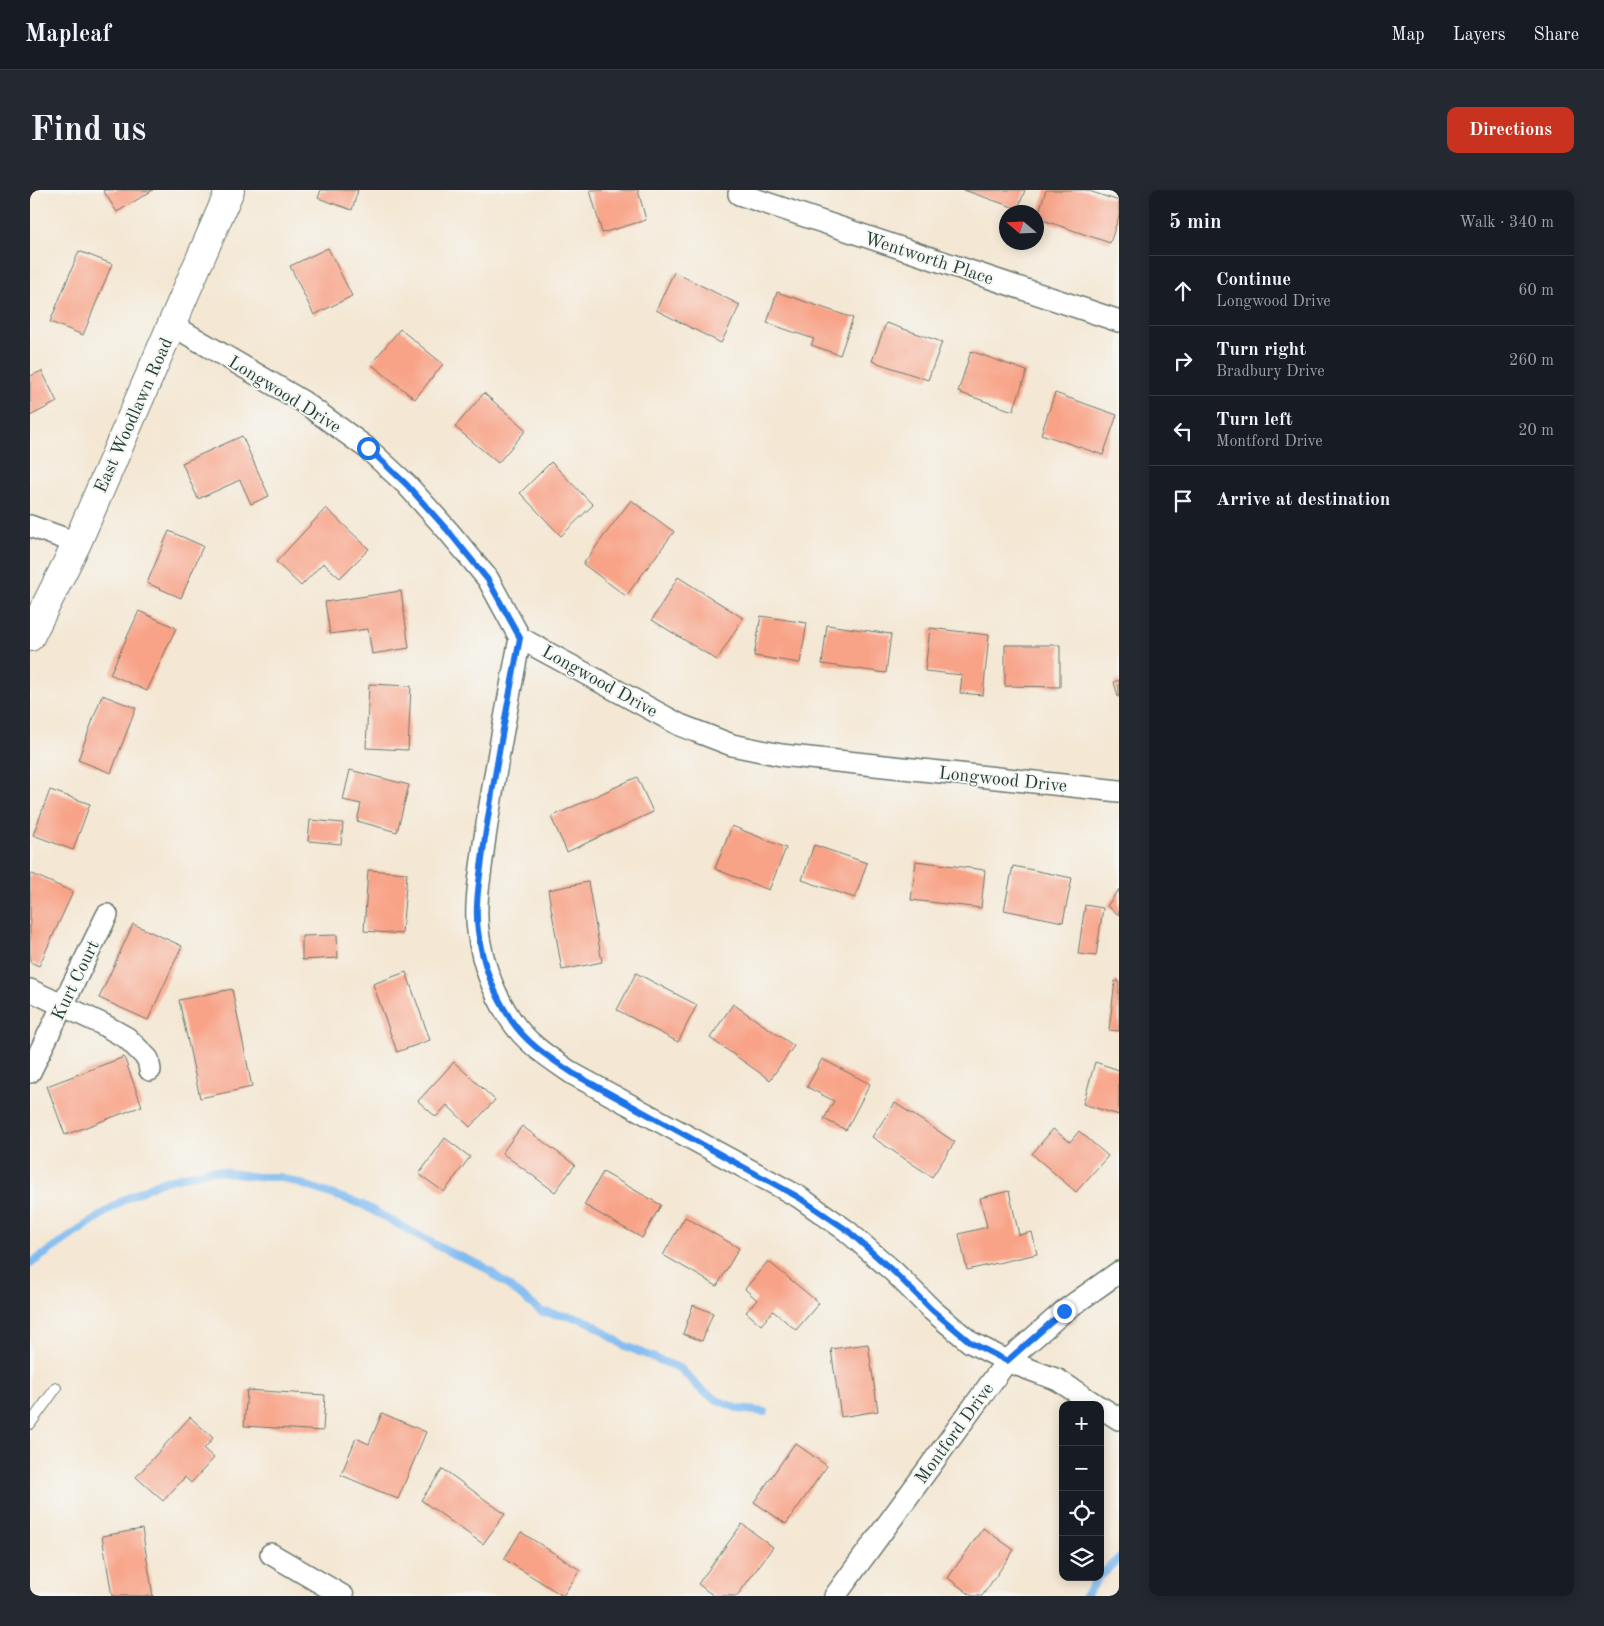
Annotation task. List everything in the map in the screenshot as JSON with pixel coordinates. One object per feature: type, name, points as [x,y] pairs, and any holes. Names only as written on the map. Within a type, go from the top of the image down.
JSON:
[{"type":"main road","name":"East Woodlawn Road","points":[[30,637],[77,542],[230,190]]},
{"type":"street","name":"Wentworth Place","points":[[739,194],[1119,321]]},
{"type":"street","name":"Longwood Drive","points":[[172,325],[302,401],[368,448],[407,485],[488,580],[520,638],[680,725],[732,745],[781,755],[1119,791]]},
{"type":"street","points":[[30,526],[77,542]]},
{"type":"street","points":[[520,638],[494,776],[478,895],[478,930],[487,970],[498,999],[511,1020],[539,1050],[574,1074],[807,1202],[847,1230],[894,1272],[932,1310],[970,1342],[1007,1361],[1058,1380],[1090,1401]]},
{"type":"street","name":"Kurt Court","points":[[30,1072],[107,915]]},
{"type":"street","points":[[30,990],[127,1038],[148,1059],[150,1070]]},
{"type":"street","name":"Montford Drive","points":[[835,1596],[1007,1361],[1064,1311],[1119,1272]]},
{"type":"street","points":[[1104,1410],[1119,1419]]},
{"type":"street","points":[[271,1554],[343,1596]]},
{"type":"lane","points":[[30,1424],[56,1388]]},
{"type":"building","points":[[103,190],[153,190],[117,212]]},
{"type":"building","points":[[321,190],[358,190],[352,210],[318,198]]},
{"type":"building","points":[[590,190],[638,190],[646,220],[602,233]]},
{"type":"building","points":[[964,190],[1025,190],[1019,205],[1007,205]]},
{"type":"building","points":[[1046,190],[1086,190],[1119,201],[1119,216],[1110,243],[1044,220],[1044,205],[1041,205]]},
{"type":"building","points":[[328,248],[352,296],[314,315],[290,266]]},
{"type":"building","points":[[79,251],[112,264],[83,335],[50,322]]},
{"type":"building","points":[[674,272],[740,305],[721,343],[656,310]]},
{"type":"building","points":[[777,292],[853,318],[840,355],[811,345],[814,339],[767,323]]},
{"type":"building","points":[[886,323],[942,342],[928,380],[872,361]]},
{"type":"building","points":[[400,329],[443,364],[415,399],[371,364]]},
{"type":"building","points":[[971,351],[1027,371],[1013,411],[958,392]]},
{"type":"building","points":[[42,371],[57,402],[30,416],[30,376]]},
{"type":"building","points":[[484,393],[526,430],[498,463],[455,427]]},
{"type":"building","points":[[1055,393],[1117,415],[1103,455],[1041,434]]},
{"type":"building","points":[[242,436],[269,496],[251,504],[240,480],[198,499],[182,463]]},
{"type":"building","points":[[551,462],[593,505],[561,536],[520,493]]},
{"type":"building","points":[[631,500],[674,532],[626,596],[583,564]]},
{"type":"building","points":[[326,508],[369,549],[340,578],[323,563],[301,586],[276,562]]},
{"type":"building","points":[[169,531],[203,546],[181,598],[147,583]]},
{"type":"building","points":[[678,577],[743,618],[717,660],[652,620]]},
{"type":"building","points":[[401,591],[409,648],[372,654],[368,629],[330,634],[325,602]]},
{"type":"building","points":[[139,611],[176,628],[147,691],[110,674]]},
{"type":"building","points":[[761,616],[807,623],[800,663],[754,656]]},
{"type":"building","points":[[827,625],[891,634],[886,673],[822,664]]},
{"type":"building","points":[[930,628],[989,635],[983,695],[960,693],[962,675],[925,671]]},
{"type":"building","points":[[1005,645],[1060,645],[1060,687],[1005,686]]},
{"type":"building","points":[[1119,680],[1119,697],[1118,697],[1114,682]]},
{"type":"building","points":[[369,684],[411,686],[408,750],[366,748]]},
{"type":"building","points":[[102,695],[136,708],[111,773],[78,760]]},
{"type":"building","points":[[350,770],[409,785],[397,832],[357,821],[361,804],[343,800]]},
{"type":"building","points":[[637,777],[653,812],[567,852],[551,817]]},
{"type":"building","points":[[50,790],[90,804],[73,850],[33,835]]},
{"type":"building","points":[[310,820],[343,823],[341,844],[308,841]]},
{"type":"building","points":[[732,826],[786,848],[769,890],[715,869]]},
{"type":"building","points":[[814,845],[867,863],[855,898],[802,880]]},
{"type":"building","points":[[916,861],[985,870],[981,908],[911,900]]},
{"type":"building","points":[[1013,866],[1072,878],[1063,922],[1004,910]]},
{"type":"building","points":[[368,870],[407,873],[402,934],[364,931]]},
{"type":"building","points":[[30,873],[73,892],[39,966],[30,962]]},
{"type":"building","points":[[588,882],[602,962],[562,970],[548,890]]},
{"type":"building","points":[[1119,889],[1119,915],[1107,906]]},
{"type":"building","points":[[1085,905],[1103,908],[1096,956],[1078,954]]},
{"type":"building","points":[[133,924],[182,946],[148,1020],[99,998]]},
{"type":"building","points":[[337,935],[338,958],[302,960],[302,936]]},
{"type":"building","points":[[406,972],[430,1040],[397,1052],[373,984]]},
{"type":"building","points":[[636,973],[697,1005],[678,1042],[617,1010]]},
{"type":"building","points":[[1115,981],[1119,981],[1119,1031],[1109,1030]]},
{"type":"building","points":[[232,989],[252,1087],[200,1098],[179,1000]]},
{"type":"building","points":[[733,1004],[794,1046],[770,1080],[710,1038]]},
{"type":"building","points":[[124,1057],[142,1106],[65,1135],[47,1086]]},
{"type":"building","points":[[822,1059],[870,1084],[846,1130],[824,1119],[834,1101],[807,1087]]},
{"type":"building","points":[[454,1062],[495,1100],[470,1127],[447,1105],[436,1117],[418,1101]]},
{"type":"building","points":[[1095,1062],[1119,1070],[1119,1115],[1083,1104]]},
{"type":"building","points":[[895,1103],[955,1142],[932,1177],[872,1137]]},
{"type":"building","points":[[522,1126],[575,1165],[555,1192],[502,1153]]},
{"type":"building","points":[[1053,1129],[1070,1142],[1079,1131],[1108,1156],[1076,1192],[1032,1154]]},
{"type":"building","points":[[445,1138],[470,1157],[444,1192],[419,1174]]},
{"type":"building","points":[[603,1172],[661,1205],[642,1238],[584,1205]]},
{"type":"building","points":[[1009,1191],[1019,1235],[1032,1232],[1037,1254],[967,1270],[959,1234],[987,1227],[980,1198]]},
{"type":"building","points":[[685,1217],[739,1248],[717,1286],[663,1255]]},
{"type":"building","points":[[768,1261],[819,1303],[796,1330],[773,1311],[761,1325],[746,1312],[757,1300],[745,1289]]},
{"type":"building","points":[[693,1305],[713,1313],[702,1341],[683,1334]]},
{"type":"building","points":[[868,1344],[878,1411],[841,1417],[831,1349]]},
{"type":"building","points":[[247,1390],[325,1395],[323,1431],[244,1426]]},
{"type":"building","points":[[382,1413],[426,1432],[398,1499],[341,1475],[356,1438],[369,1444]]},
{"type":"building","points":[[190,1417],[213,1438],[204,1449],[214,1458],[191,1483],[185,1477],[163,1501],[136,1477]]},
{"type":"building","points":[[795,1443],[827,1466],[786,1524],[754,1502]]},
{"type":"building","points":[[443,1469],[505,1514],[483,1544],[421,1500]]},
{"type":"building","points":[[742,1524],[773,1547],[737,1596],[714,1596],[698,1584]]},
{"type":"building","points":[[983,1528],[1014,1550],[982,1596],[972,1596],[948,1578]]},
{"type":"building","points":[[142,1529],[153,1596],[112,1596],[102,1536]]},
{"type":"building","points":[[521,1532],[580,1570],[563,1596],[504,1559]]},
{"type":"waterway","points":[[30,1264],[123,1200],[160,1182],[211,1170],[256,1177],[280,1177],[361,1204],[447,1251],[483,1266],[542,1312],[579,1318],[591,1323],[623,1345],[681,1369],[700,1389],[717,1400],[739,1409],[765,1412]]},
{"type":"waterway","points":[[1104,1572],[1119,1558]]},
{"type":"waterway","points":[[1085,1596],[1096,1581]]},
{"type":"route","points":[[368,448],[407,485],[488,580],[520,638],[494,776],[478,895],[478,930],[487,970],[498,999],[511,1020],[539,1050],[574,1074],[798,1197],[847,1230],[894,1272],[932,1310],[970,1342],[1007,1361],[1064,1311]]}]
